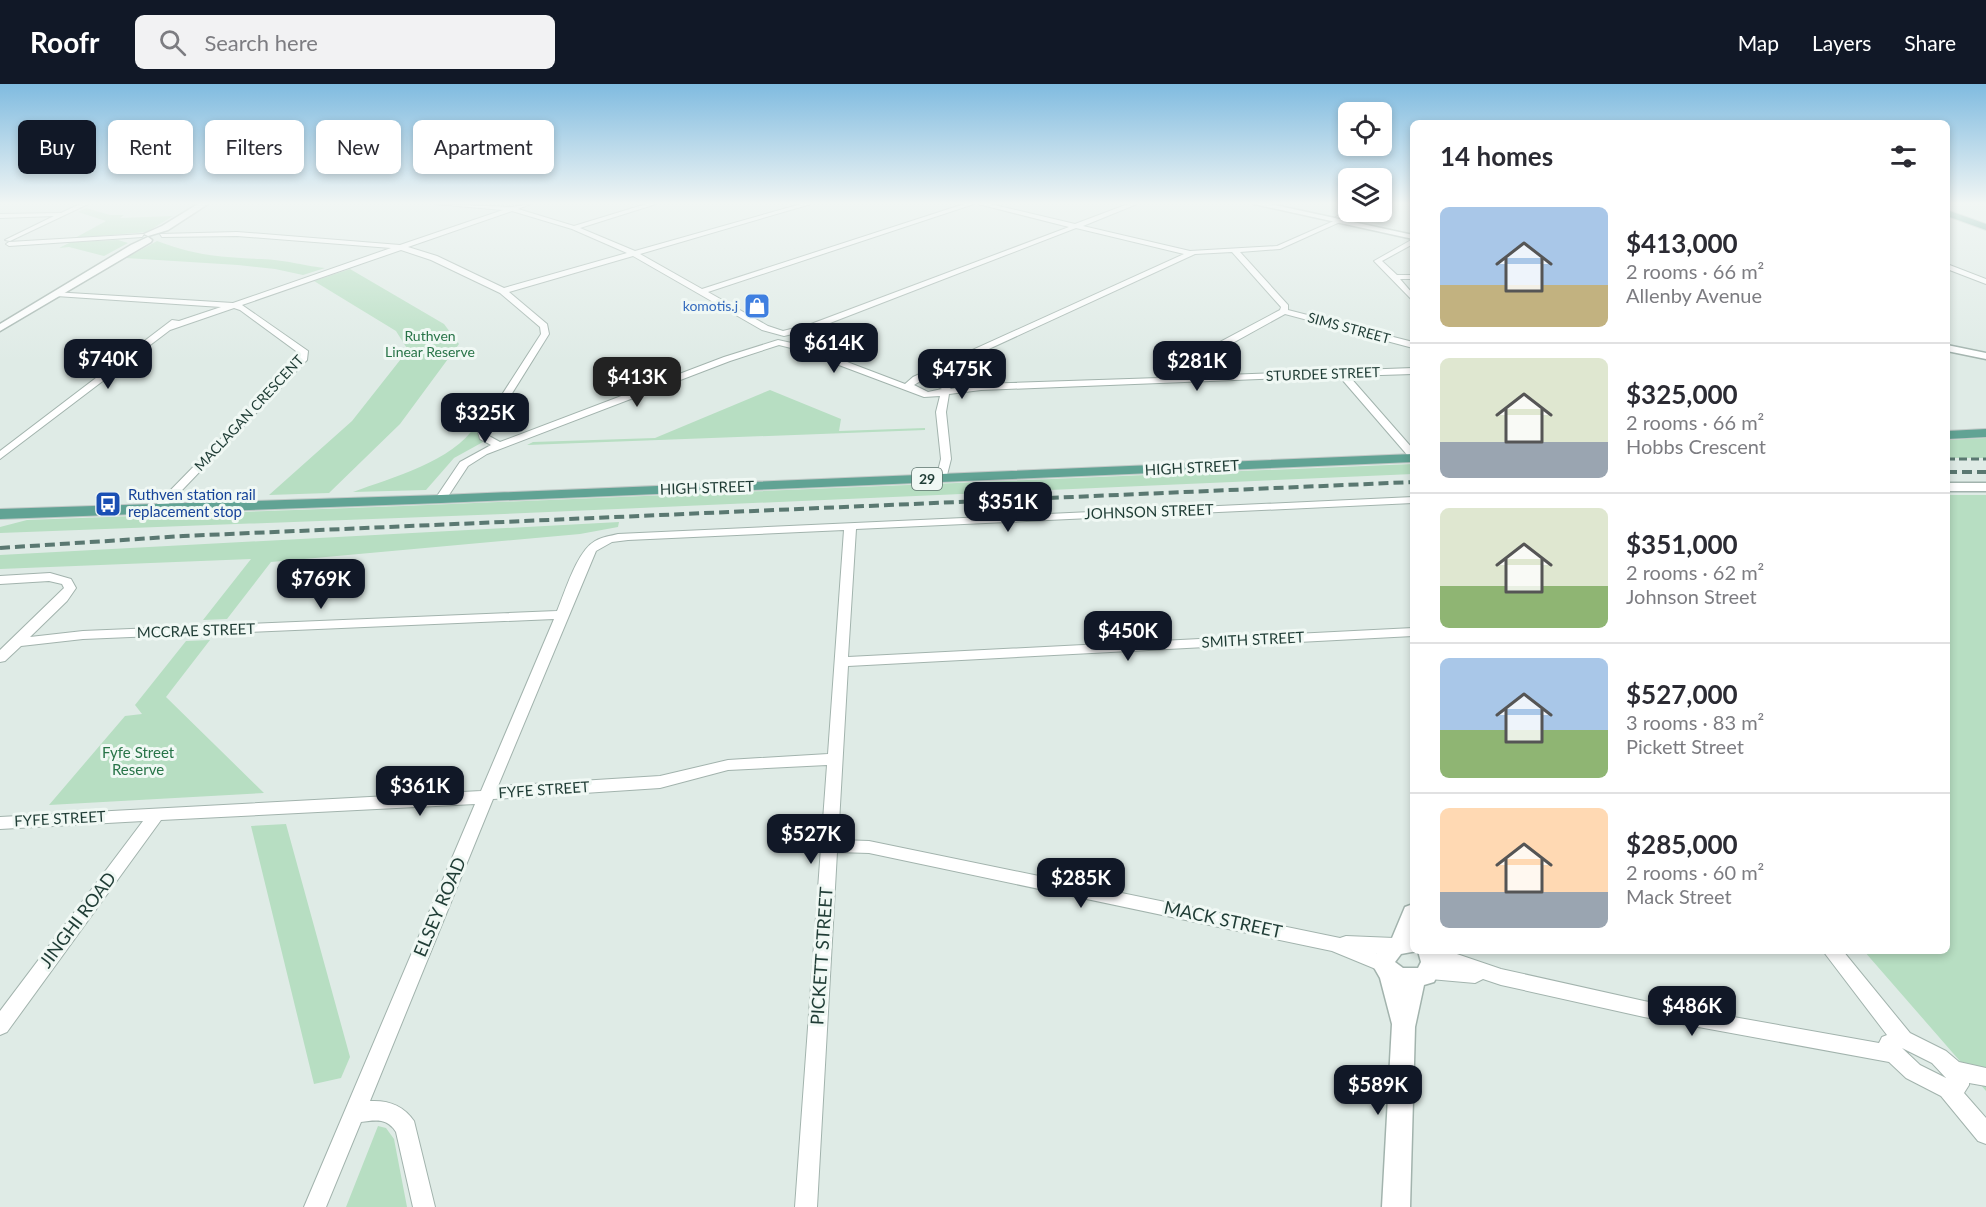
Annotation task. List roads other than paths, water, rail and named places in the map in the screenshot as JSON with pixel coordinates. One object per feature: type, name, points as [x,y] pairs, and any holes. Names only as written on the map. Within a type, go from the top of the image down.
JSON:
[{"type":"main road","points":[[1950,435],[1986,433]]},
{"type":"main road","name":"HIGH STREET","points":[[0,514],[441,499],[1410,457]]},
{"type":"street","points":[[0,328],[114,256]]},
{"type":"street","points":[[167,328],[372,256]]},
{"type":"street","points":[[429,256],[503,291],[544,326],[544,334],[483,432],[484,437],[499,446]]},
{"type":"street","points":[[503,291],[626,256]]},
{"type":"street","points":[[639,256],[776,337],[802,348],[876,375],[915,383],[933,380],[945,390],[941,412],[949,478]]},
{"type":"street","points":[[701,292],[810,256]]},
{"type":"street","points":[[441,499],[464,464],[499,446],[755,348],[776,337],[814,326],[997,256]]},
{"type":"street","points":[[915,383],[939,368],[1184,256]]},
{"type":"street","points":[[1163,380],[1176,369],[1188,365],[1284,311],[1285,307],[1240,256]]},
{"type":"street","points":[[1385,256],[1378,261],[1389,273],[1396,277],[1410,277]]},
{"type":"street","points":[[1952,270],[1986,282]]},
{"type":"street","points":[[1396,277],[1397,282],[1410,296]]},
{"type":"street","name":"MACLAGAN CRESCENT","points":[[56,294],[234,305],[253,315],[303,350],[306,355],[158,509]]},
{"type":"street","points":[[0,456],[201,303]]},
{"type":"street","name":"SIMS STREET","points":[[1284,311],[1410,344]]},
{"type":"street","points":[[776,337],[793,338],[814,326]]},
{"type":"street","points":[[793,338],[802,348]]},
{"type":"street","points":[[1950,344],[1986,351]]},
{"type":"street","points":[[1950,349],[1986,357]]},
{"type":"street","points":[[1188,365],[1187,370],[1192,378]]},
{"type":"street","points":[[933,380],[939,368]]},
{"type":"street","name":"STURDEE STREET","points":[[927,395],[945,390],[981,387],[1410,371]]},
{"type":"street","points":[[1342,374],[1410,453]]},
{"type":"street","points":[[915,383],[941,412]]},
{"type":"street","points":[[489,424],[489,429],[494,434],[511,441]]},
{"type":"street","points":[[1950,487],[1986,487]]},
{"type":"street","name":"JOHNSON STREET","points":[[597,544],[637,536],[1410,500]]},
{"type":"street","name":"PICKETT STREET","points":[[806,1207],[850,526]]},
{"type":"street","name":"ELSEY ROAD","points":[[315,1207],[587,555],[597,544]]},
{"type":"street","points":[[0,580],[51,578],[67,582],[70,588],[67,595],[0,657]]},
{"type":"street","name":"MCCRAE STREET","points":[[21,638],[562,615]]},
{"type":"street","name":"SMITH STREET","points":[[842,662],[1410,632]]},
{"type":"street","name":"FYFE STREET","points":[[0,823],[475,798],[498,792],[660,782],[728,765],[835,759]]},
{"type":"street","name":"JINGHI ROAD","points":[[0,1026],[157,814]]},
{"type":"street","name":"MACK STREET","points":[[830,846],[869,847],[1501,977],[1644,1010],[1897,1046]]},
{"type":"street","points":[[1834,954],[1897,1046],[1939,1057],[1986,1134]]},
{"type":"street","points":[[1395,1207],[1403,1028],[1410,958]]},
{"type":"street","points":[[1951,1079],[1986,1077]]},
{"type":"street","points":[[354,1112],[387,1111],[401,1118],[406,1128],[424,1207]]},
{"type":"railway","points":[[1950,459],[1986,459]]},
{"type":"railway","points":[[1950,472],[1986,472]]},
{"type":"railway","points":[[0,548],[183,536],[1410,482]]},
{"type":"place","name":"komotis.j","points":[[757,306]]},
{"type":"place","name":"Ruthven station rail replacement stop","points":[[108,504]]},
{"type":"park label","name":"Ruthven Linear Reserve","points":[[430,344]]},
{"type":"park label","name":"Fyfe Street Reserve","points":[[138,762]]}]
